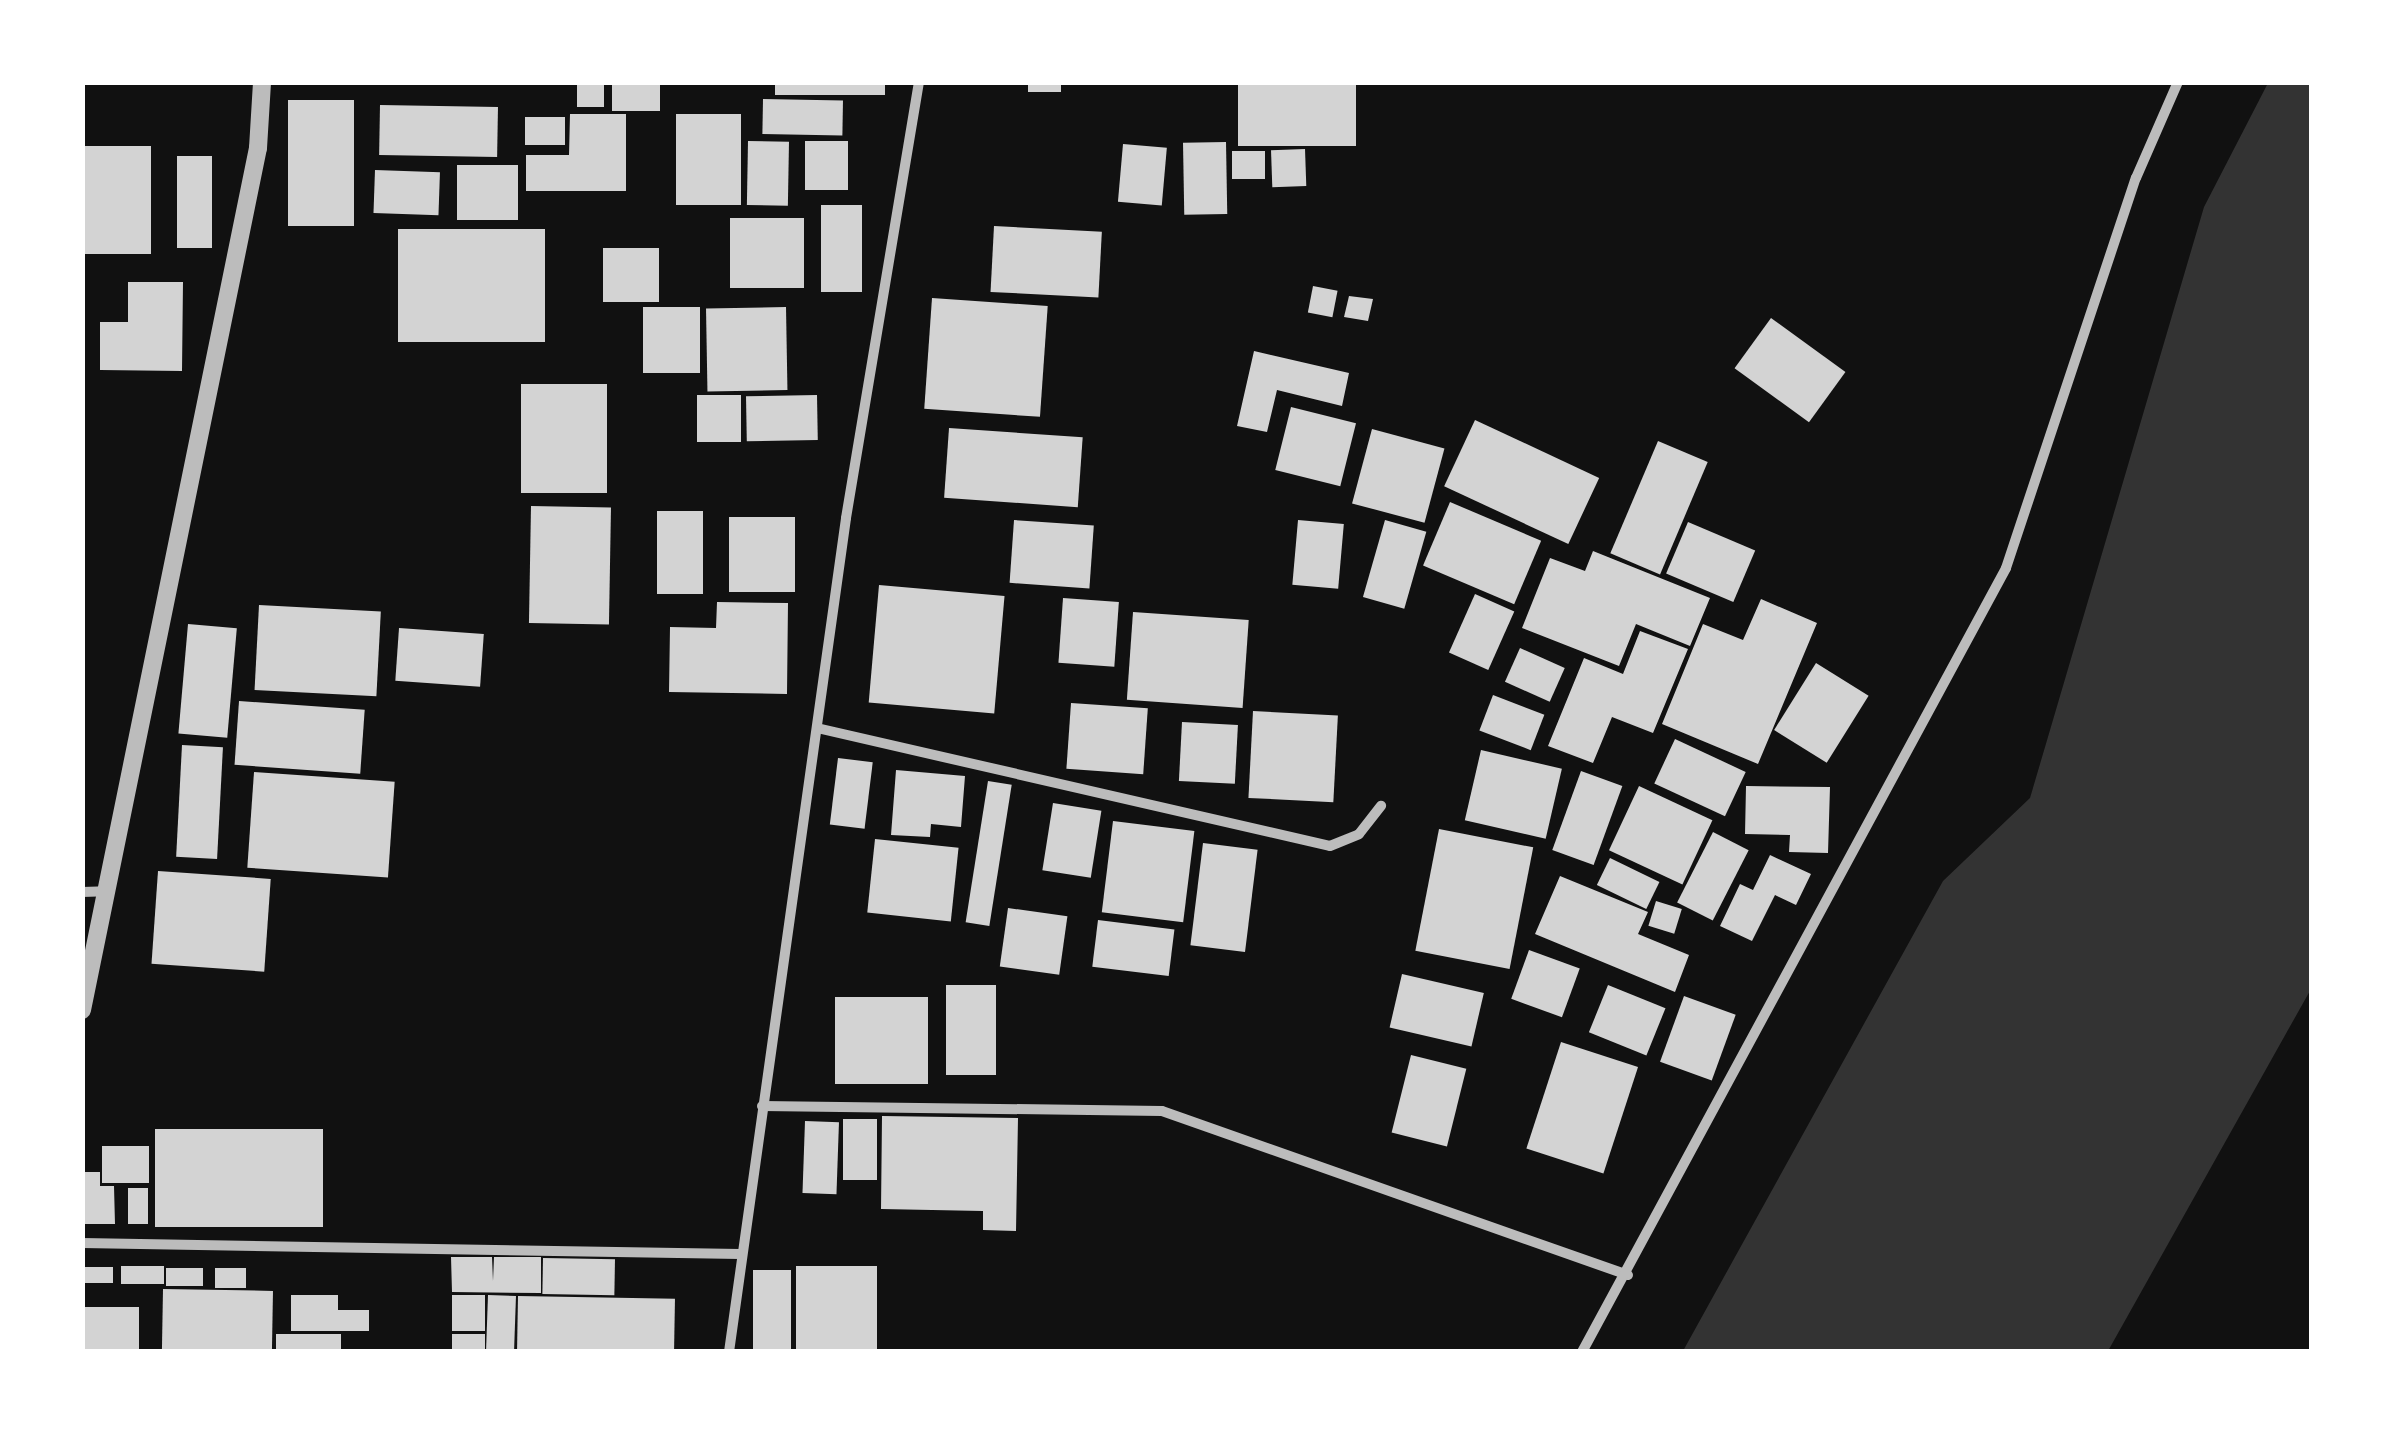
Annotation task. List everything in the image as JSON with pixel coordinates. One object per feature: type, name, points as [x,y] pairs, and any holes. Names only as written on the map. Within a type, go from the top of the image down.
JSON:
[{"type":"street","points":[[82,1010],[112,891],[258,148],[262,82]]},
{"type":"street","points":[[730,1352],[740,1254],[816,728],[919,82]]},
{"type":"street","points":[[1582,1352],[1628,1275],[2006,568],[2136,178],[2178,82]]},
{"type":"street","points":[[816,728],[1299,842],[1330,846],[1359,834],[1382,806]]},
{"type":"street","points":[[82,892],[112,891]]},
{"type":"street","points":[[762,1106],[1162,1111],[1628,1275]]},
{"type":"street","points":[[82,1244],[740,1254]]},
{"type":"shaded area","points":[[2268,83],[2312,83],[2311,989],[2108,1351],[1683,1351],[1943,881],[2030,798],[2204,207]]},
{"type":"building","points":[[577,82],[604,82],[604,107],[577,107]]},
{"type":"building","points":[[612,82],[660,82],[660,111],[612,111]]},
{"type":"building","points":[[775,82],[885,82],[885,95],[775,95]]},
{"type":"building","points":[[1028,82],[1061,82],[1061,92],[1028,92]]},
{"type":"building","points":[[1238,82],[1356,82],[1356,146],[1238,146]]},
{"type":"building","points":[[763,99],[843,100],[842,135],[762,134]]},
{"type":"building","points":[[288,100],[354,100],[354,226],[288,226]]},
{"type":"building","points":[[380,105],[498,107],[497,157],[379,155]]},
{"type":"building","points":[[570,114],[626,114],[626,191],[526,191],[526,155],[569,155]]},
{"type":"building","points":[[676,114],[741,114],[741,205],[676,205]]},
{"type":"building","points":[[525,117],[565,117],[565,145],[525,145]]},
{"type":"building","points":[[748,141],[789,142],[788,206],[747,205]]},
{"type":"building","points":[[805,141],[848,141],[848,190],[805,190]]},
{"type":"building","points":[[1226,142],[1227,214],[1184,215],[1183,143]]},
{"type":"building","points":[[1123,144],[1167,148],[1162,206],[1118,202]]},
{"type":"building","points":[[82,146],[151,146],[151,254],[82,254]]},
{"type":"building","points":[[1305,149],[1306,186],[1272,187],[1271,150]]},
{"type":"building","points":[[1232,151],[1265,151],[1265,179],[1232,179]]},
{"type":"building","points":[[177,156],[212,156],[212,248],[177,248]]},
{"type":"building","points":[[457,165],[518,165],[518,220],[457,220]]},
{"type":"building","points":[[375,170],[440,172],[438,215],[373,213]]},
{"type":"building","points":[[821,205],[862,205],[862,292],[821,292]]},
{"type":"building","points":[[730,218],[804,218],[804,288],[730,288]]},
{"type":"building","points":[[994,226],[1102,232],[1098,298],[991,292]]},
{"type":"building","points":[[398,229],[545,229],[545,342],[398,342]]},
{"type":"building","points":[[603,248],[659,248],[659,302],[603,302]]},
{"type":"building","points":[[128,282],[183,282],[182,371],[100,370],[100,322],[128,322]]},
{"type":"building","points":[[1313,286],[1338,291],[1332,317],[1308,313]]},
{"type":"building","points":[[1349,296],[1373,299],[1368,321],[1344,317]]},
{"type":"building","points":[[932,298],[1048,306],[1040,417],[924,409]]},
{"type":"building","points":[[643,307],[700,307],[700,373],[643,373]]},
{"type":"building","points":[[786,307],[787,390],[707,391],[706,308]]},
{"type":"building","points":[[1771,318],[1845,372],[1809,422],[1735,368]]},
{"type":"building","points":[[1254,351],[1349,373],[1342,406],[1277,390],[1267,432],[1237,426]]},
{"type":"building","points":[[521,384],[607,384],[607,493],[521,493]]},
{"type":"building","points":[[697,395],[741,395],[741,442],[697,442]]},
{"type":"building","points":[[817,395],[818,440],[747,441],[746,396]]},
{"type":"building","points":[[1291,407],[1356,423],[1340,486],[1275,470]]},
{"type":"building","points":[[1475,420],[1599,478],[1568,544],[1444,486]]},
{"type":"building","points":[[949,428],[1083,437],[1078,507],[944,498]]},
{"type":"building","points":[[1372,429],[1444,448],[1425,523],[1352,503]]},
{"type":"building","points":[[1658,441],[1708,462],[1660,574],[1610,553]]},
{"type":"building","points":[[1450,502],[1541,541],[1514,604],[1423,566]]},
{"type":"building","points":[[531,506],[611,507],[609,624],[529,623]]},
{"type":"building","points":[[657,511],[703,511],[703,594],[657,594]]},
{"type":"building","points":[[729,517],[795,517],[795,592],[729,592]]},
{"type":"building","points":[[1014,520],[1094,526],[1089,588],[1010,583]]},
{"type":"building","points":[[1298,520],[1344,524],[1338,589],[1292,585]]},
{"type":"building","points":[[1385,520],[1426,532],[1404,609],[1363,597]]},
{"type":"building","points":[[1688,522],[1755,551],[1733,602],[1666,574]]},
{"type":"building","points":[[1593,551],[1710,598],[1690,646],[1636,624],[1619,666],[1522,628],[1550,558],[1585,571]]},
{"type":"building","points":[[879,585],[1005,596],[994,714],[869,703]]},
{"type":"building","points":[[1475,594],[1514,611],[1488,670],[1449,652]]},
{"type":"building","points":[[1063,598],[1119,602],[1114,667],[1058,663]]},
{"type":"building","points":[[1761,599],[1817,623],[1758,764],[1662,724],[1703,624],[1743,640]]},
{"type":"building","points":[[717,602],[788,603],[787,694],[669,692],[670,627],[716,628]]},
{"type":"building","points":[[259,605],[381,611],[376,696],[255,690]]},
{"type":"building","points":[[1133,612],[1249,620],[1243,708],[1127,700]]},
{"type":"building","points":[[188,624],[237,628],[227,738],[178,734]]},
{"type":"building","points":[[399,628],[484,634],[480,687],[395,681]]},
{"type":"building","points":[[1640,631],[1688,649],[1653,733],[1612,717],[1593,763],[1548,746],[1584,658],[1623,674]]},
{"type":"building","points":[[1520,648],[1565,668],[1550,702],[1505,682]]},
{"type":"building","points":[[1816,663],[1869,696],[1827,763],[1774,730]]},
{"type":"building","points":[[1493,695],[1544,715],[1531,750],[1479,730]]},
{"type":"building","points":[[239,701],[365,710],[360,774],[235,765]]},
{"type":"building","points":[[1071,703],[1148,708],[1143,774],[1066,769]]},
{"type":"building","points":[[1253,711],[1338,715],[1333,802],[1248,798]]},
{"type":"building","points":[[1182,722],[1238,725],[1235,784],[1179,781]]},
{"type":"building","points":[[1675,739],[1746,772],[1725,816],[1654,783]]},
{"type":"building","points":[[182,745],[223,747],[217,859],[176,857]]},
{"type":"building","points":[[1481,750],[1562,769],[1546,839],[1465,820]]},
{"type":"building","points":[[838,758],[873,762],[865,829],[830,825]]},
{"type":"building","points":[[896,770],[965,776],[961,827],[931,824],[930,837],[891,835]]},
{"type":"building","points":[[1581,771],[1622,786],[1594,865],[1552,850]]},
{"type":"building","points":[[254,772],[395,782],[388,878],[247,868]]},
{"type":"building","points":[[988,781],[1012,785],[989,926],[966,922]]},
{"type":"building","points":[[1639,786],[1712,820],[1682,885],[1609,850]]},
{"type":"building","points":[[1746,786],[1830,787],[1828,853],[1789,852],[1790,835],[1745,834]]},
{"type":"building","points":[[1053,803],[1101,811],[1091,878],[1042,870]]},
{"type":"building","points":[[1113,821],[1194,831],[1183,922],[1102,912]]},
{"type":"building","points":[[1439,829],[1533,847],[1510,969],[1415,951]]},
{"type":"building","points":[[1713,832],[1749,850],[1713,921],[1677,902]]},
{"type":"building","points":[[875,839],[959,848],[951,921],[867,913]]},
{"type":"building","points":[[1203,843],[1258,850],[1245,952],[1190,945]]},
{"type":"building","points":[[1770,855],[1811,874],[1796,905],[1775,895],[1752,941],[1720,926],[1740,884],[1753,890]]},
{"type":"building","points":[[1610,858],[1659,882],[1646,909],[1597,885]]},
{"type":"building","points":[[158,871],[271,879],[264,972],[152,964]]},
{"type":"building","points":[[1560,876],[1648,912],[1638,934],[1689,955],[1675,992],[1535,934]]},
{"type":"building","points":[[1656,901],[1682,909],[1674,934],[1648,926]]},
{"type":"building","points":[[1008,908],[1067,916],[1059,975],[1000,966]]},
{"type":"building","points":[[1098,920],[1174,929],[1169,976],[1092,967]]},
{"type":"building","points":[[1529,950],[1580,968],[1562,1017],[1511,999]]},
{"type":"building","points":[[1402,974],[1484,993],[1471,1046],[1390,1028]]},
{"type":"building","points":[[946,985],[996,985],[996,1075],[946,1075]]},
{"type":"building","points":[[1608,985],[1665,1008],[1646,1056],[1589,1032]]},
{"type":"building","points":[[1684,996],[1736,1015],[1712,1081],[1660,1062]]},
{"type":"building","points":[[835,997],[928,997],[928,1084],[835,1084]]},
{"type":"building","points":[[1561,1042],[1638,1067],[1603,1174],[1526,1149]]},
{"type":"building","points":[[1411,1055],[1466,1069],[1447,1146],[1392,1133]]},
{"type":"building","points":[[882,1116],[1018,1118],[1016,1231],[983,1230],[983,1211],[881,1209]]},
{"type":"building","points":[[843,1119],[877,1119],[877,1180],[843,1180]]},
{"type":"building","points":[[805,1121],[839,1122],[836,1194],[802,1193]]},
{"type":"building","points":[[155,1129],[323,1129],[323,1227],[155,1227]]},
{"type":"building","points":[[102,1146],[149,1146],[149,1183],[102,1183]]},
{"type":"building","points":[[83,1172],[100,1172],[100,1186],[114,1186],[115,1224],[83,1224]]},
{"type":"building","points":[[128,1188],[148,1188],[148,1224],[128,1224]]},
{"type":"building","points":[[451,1257],[492,1257],[493,1281],[494,1257],[541,1257],[541,1293],[452,1292]]},
{"type":"building","points":[[543,1258],[615,1259],[614,1295],[542,1294]]},
{"type":"building","points":[[121,1266],[164,1266],[164,1284],[121,1284]]},
{"type":"building","points":[[796,1266],[877,1266],[877,1352],[796,1352]]},
{"type":"building","points":[[82,1267],[113,1267],[113,1283],[82,1283]]},
{"type":"building","points":[[166,1268],[203,1268],[203,1286],[166,1286]]},
{"type":"building","points":[[215,1268],[246,1268],[246,1288],[215,1288]]},
{"type":"building","points":[[753,1270],[791,1270],[791,1351],[753,1351]]},
{"type":"building","points":[[163,1289],[273,1291],[272,1352],[162,1352]]},
{"type":"building","points":[[291,1295],[338,1295],[338,1310],[369,1310],[369,1331],[291,1331]]},
{"type":"building","points":[[452,1295],[485,1295],[485,1331],[452,1331]]},
{"type":"building","points":[[488,1295],[516,1296],[514,1352],[486,1352]]},
{"type":"building","points":[[518,1296],[675,1299],[674,1352],[517,1352]]},
{"type":"building","points":[[82,1307],[139,1307],[139,1352],[82,1352]]},
{"type":"building","points":[[276,1334],[341,1334],[341,1352],[276,1352]]},
{"type":"building","points":[[452,1334],[485,1334],[485,1352],[452,1352]]}]
